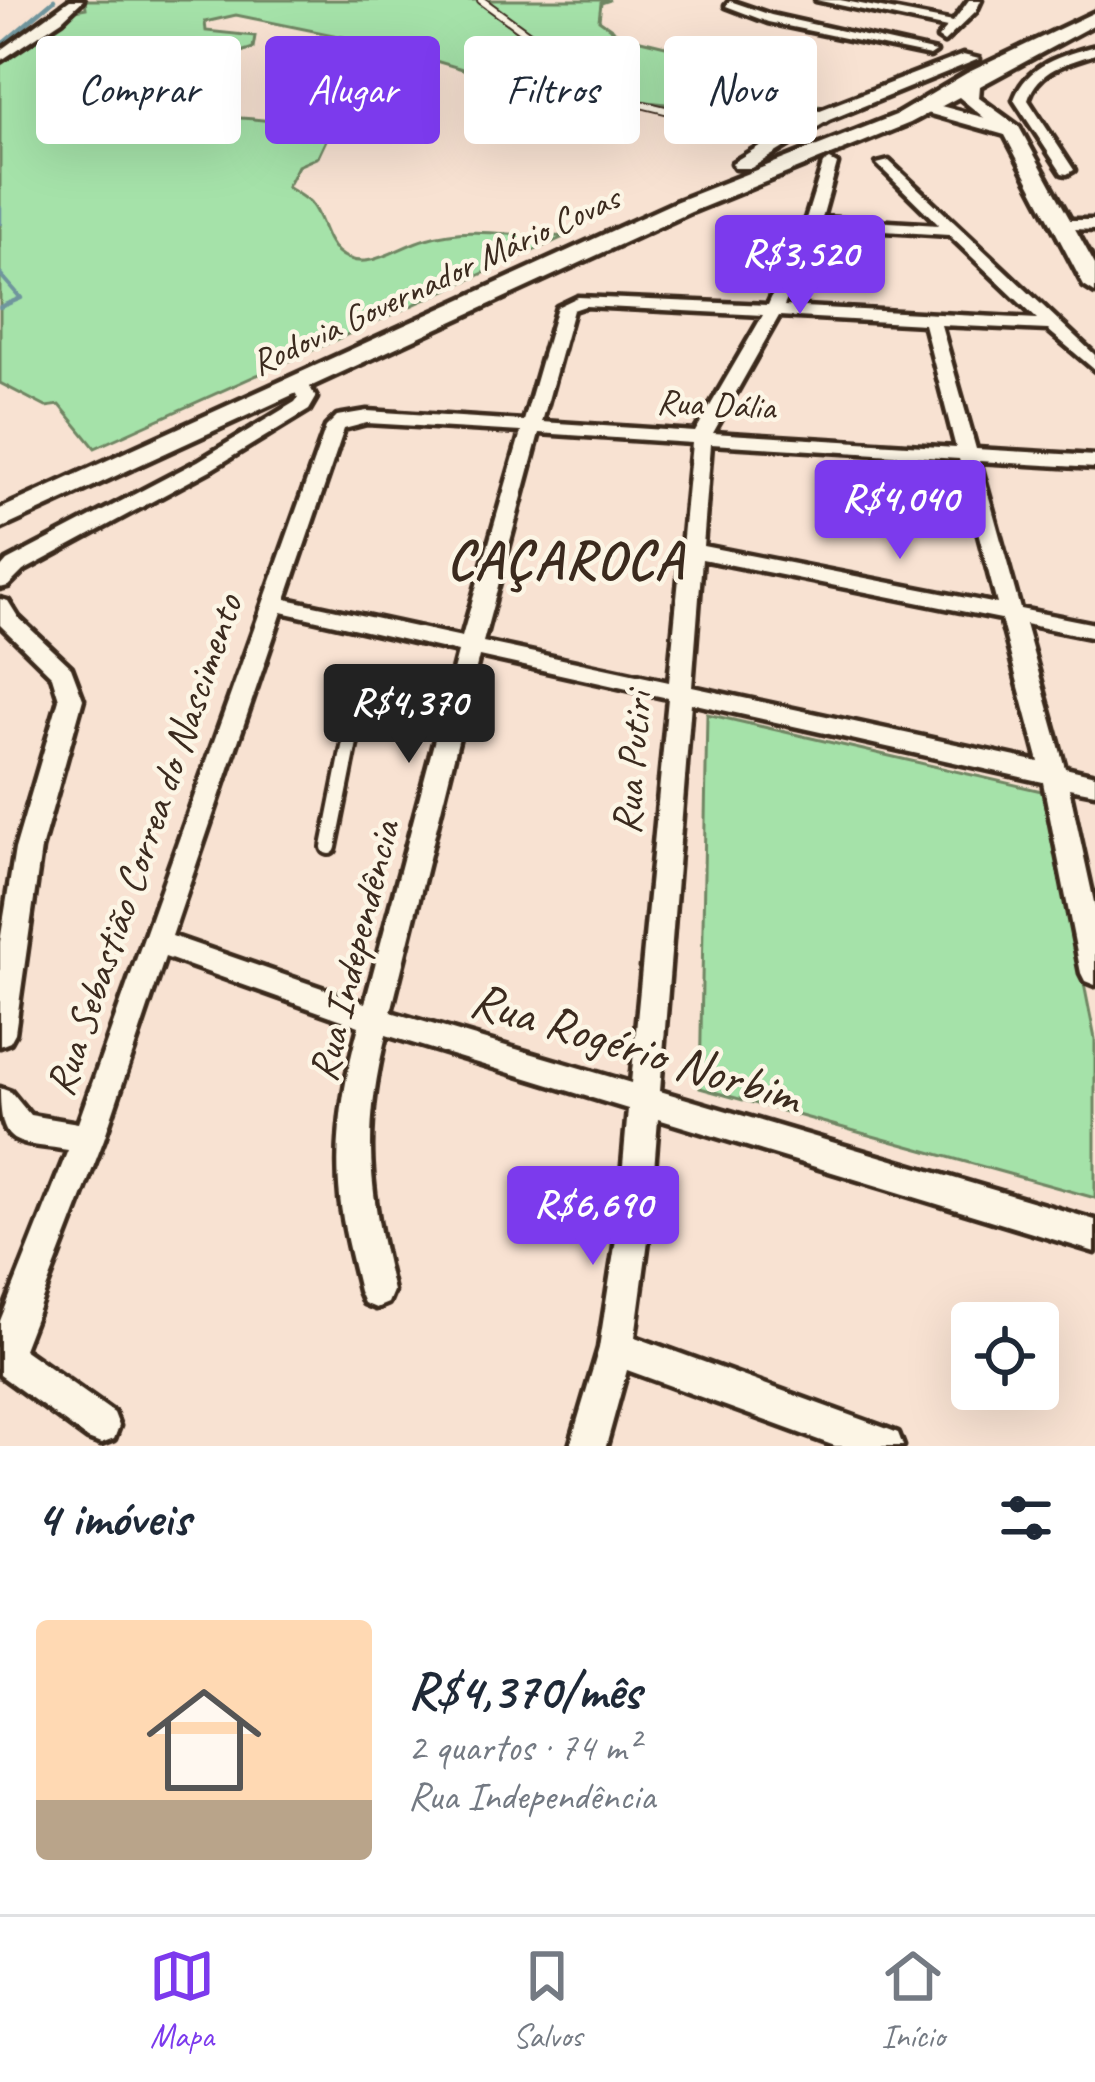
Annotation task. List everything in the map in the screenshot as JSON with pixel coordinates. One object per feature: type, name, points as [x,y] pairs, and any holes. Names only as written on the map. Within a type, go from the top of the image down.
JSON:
[{"type":"main road","name":"Rodovia Governador Mário Covas","points":[[817,119],[1095,7]]},
{"type":"main road","name":"Rodovia Governador Mário Covas","points":[[0,520],[725,188],[869,134],[1095,17]]},
{"type":"main road","points":[[974,77],[970,101],[1015,137]]},
{"type":"main road","points":[[843,106],[891,100],[926,106]]},
{"type":"main road","points":[[817,136],[869,134]]},
{"type":"main road","name":"Rodovia Governador Mário Covas","points":[[0,503],[673,198],[774,144]]},
{"type":"street","points":[[0,57],[58,18],[76,0]]},
{"type":"street","points":[[822,0],[956,26]]},
{"type":"street","points":[[929,75],[930,52],[975,0]]},
{"type":"street","points":[[730,4],[768,18],[930,52]]},
{"type":"street","points":[[1035,170],[1074,170],[1021,100],[1021,92],[1041,70],[1095,50]]},
{"type":"street","points":[[926,106],[1015,137]]},
{"type":"street","points":[[869,134],[918,121],[947,120],[1015,137],[1095,286]]},
{"type":"street","points":[[702,436],[774,310],[813,222],[830,164]]},
{"type":"street","points":[[884,164],[1095,365]]},
{"type":"street","points":[[813,222],[949,230]]},
{"type":"street","points":[[1060,224],[1095,225]]},
{"type":"street","name":"Rua Independência","points":[[376,1291],[356,1201],[353,1157],[361,1073],[560,320],[568,303],[584,302],[774,310]]},
{"type":"street","points":[[774,310],[1048,325]]},
{"type":"street","points":[[931,319],[1054,775],[1095,973]]},
{"type":"street","points":[[0,581],[15,566],[205,465],[302,406],[307,398],[299,382]]},
{"type":"street","name":"Rua Dália","points":[[335,427],[344,420],[367,417],[1095,462]]},
{"type":"street","name":"Rua Sebastião Correa do Nascimento","points":[[2,1356],[88,1139],[335,427]]},
{"type":"street","name":"Rua Putiri","points":[[588,1446],[616,1348],[634,1233],[676,693],[702,436]]},
{"type":"street","points":[[694,550],[1095,631]]},
{"type":"street","points":[[271,603],[1095,784]]},
{"type":"street","points":[[0,606],[9,622],[63,673],[71,699],[28,849],[0,1033]]},
{"type":"street","name":"Rua Rogério Norbim","points":[[154,941],[377,1020],[1095,1236]]},
{"type":"street","points":[[0,1102],[21,1128],[88,1139]]},
{"type":"street","points":[[616,1348],[885,1446]]},
{"type":"street","points":[[2,1356],[101,1426]]},
{"type":"lane","points":[[481,0],[616,98],[664,110]]},
{"type":"lane","points":[[754,156],[756,144]]},
{"type":"lane","points":[[329,847],[356,712],[452,719]]},
{"type":"green space","points":[[85,0],[610,0],[601,3],[599,20],[624,36],[464,36],[464,69],[440,62],[440,36],[338,36],[236,15],[205,22],[206,31],[255,36],[253,48],[241,52],[241,36],[36,36],[36,144],[241,144],[241,119],[265,121],[265,144],[324,144],[318,157],[298,166],[287,187],[310,203],[333,247],[348,259],[370,260],[426,239],[462,233],[566,236],[95,448],[60,405],[46,407],[0,383],[0,54],[59,13],[86,8]]},
{"type":"green space","points":[[640,40],[664,46],[664,104],[640,101]]},
{"type":"green space","points":[[707,714],[1046,792],[1095,1039],[1095,1198],[700,1088]]},
{"type":"waterway","points":[[0,46],[54,0]]},
{"type":"waterway","points":[[0,208],[0,223]]},
{"type":"waterway","points":[[0,274],[21,298],[0,307]]},
{"type":"district","name":"CAÇAROCA","points":[[566,560]]}]
